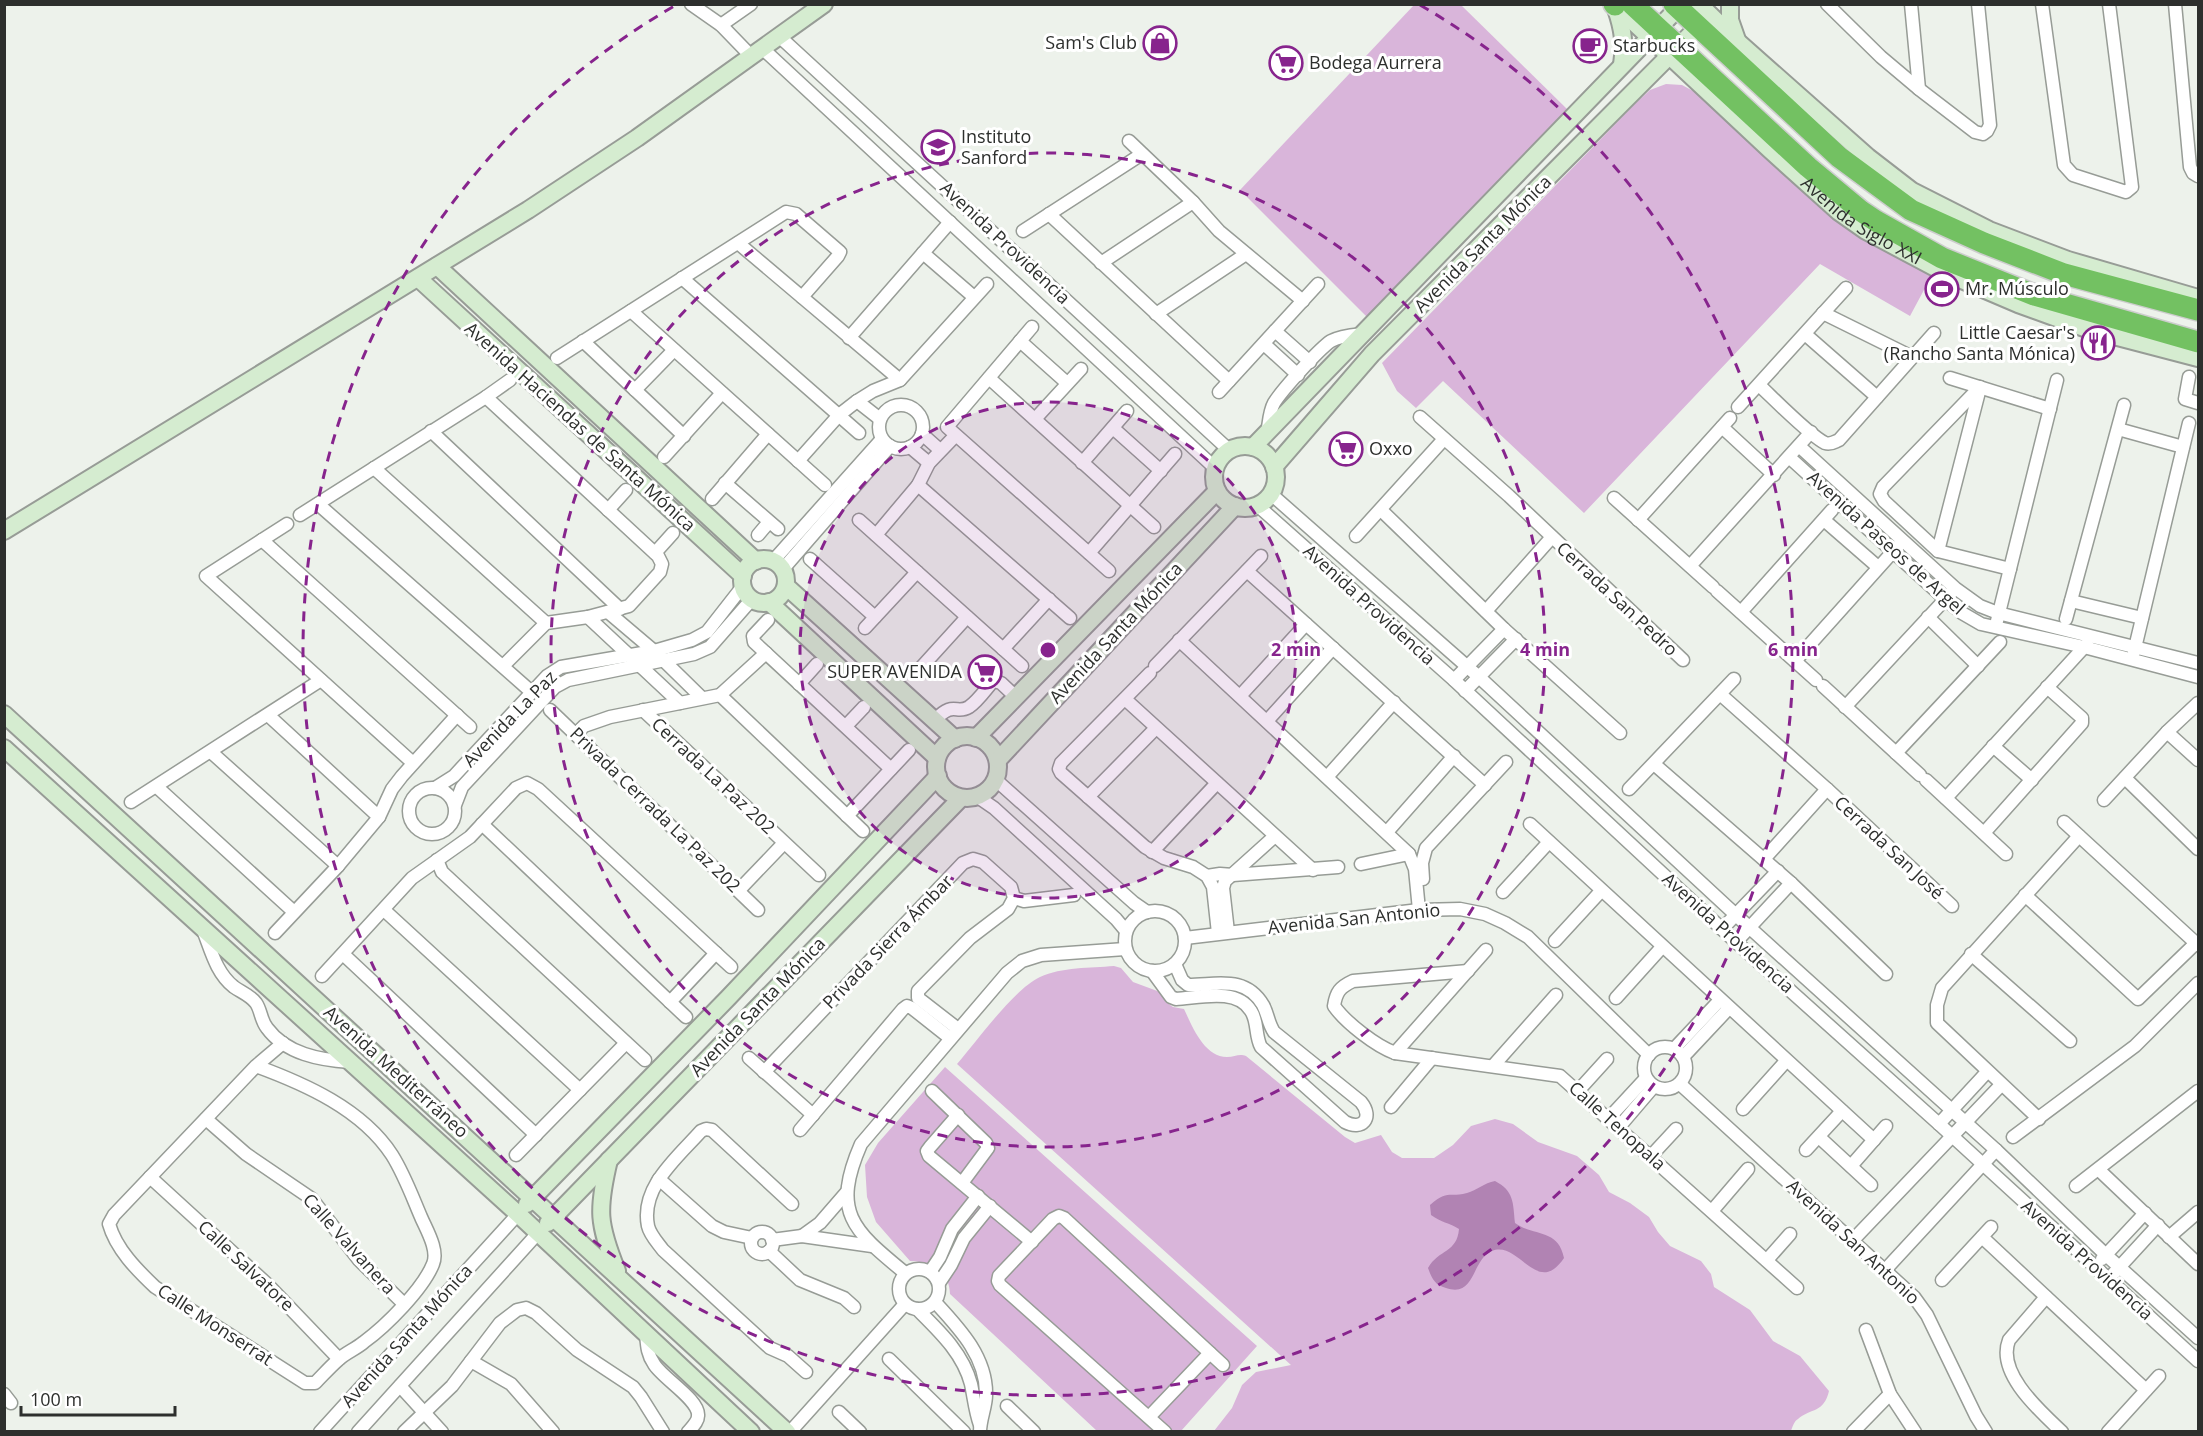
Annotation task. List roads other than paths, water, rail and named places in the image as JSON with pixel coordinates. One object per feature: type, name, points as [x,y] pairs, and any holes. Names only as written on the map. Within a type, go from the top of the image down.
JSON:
[{"type":"highway","name":"Avenida Siglo XXI","points":[[1632,4],[1653,33],[1808,167],[1857,217],[1942,258],[2034,295],[2191,348]]},
{"type":"highway","name":"Avenida Siglo XXI","points":[[1678,6],[1703,16],[1779,90],[1839,157],[1911,210],[2066,267],[2199,310]]},
{"type":"street","points":[[691,4],[757,53],[950,222],[1215,468]]},
{"type":"street","points":[[720,25],[751,4]]},
{"type":"street","points":[[1703,16],[1725,4]]},
{"type":"street","points":[[1730,4],[1730,20],[1737,41]]},
{"type":"street","points":[[1827,4],[1881,57],[1918,89],[1976,132],[1983,134],[1990,125],[1977,4]]},
{"type":"street","points":[[1911,4],[1918,89]]},
{"type":"street","points":[[2042,4],[2064,165],[2073,175],[2126,192],[2132,187],[2109,4]]},
{"type":"street","points":[[2175,4],[2190,167],[2193,173],[2199,176]]},
{"type":"street","points":[[1614,5],[1623,28],[1622,65]]},
{"type":"street","name":"Avenida Siglo XXI","points":[[1614,5],[1653,33]]},
{"type":"street","points":[[4,531],[528,210],[637,138],[820,6]]},
{"type":"street","name":"Avenida Santa Mónica","points":[[1253,447],[1678,6]]},
{"type":"street","name":"Avenida Siglo XXI","points":[[1703,16],[1737,41],[1779,90]]},
{"type":"street","name":"Avenida Santa Mónica","points":[[1274,466],[1372,354],[1674,52],[1703,16]]},
{"type":"street","name":"Avenida Providencia","points":[[780,36],[1229,450]]},
{"type":"street","name":"Avenida Siglo XXI","points":[[1674,52],[1691,76],[1770,150],[1857,217]]},
{"type":"street","points":[[1641,84],[1678,72],[1691,76]]},
{"type":"street","points":[[1129,141],[1193,202],[1219,231],[1303,301]]},
{"type":"street","points":[[1023,231],[1143,154]]},
{"type":"street","points":[[1523,166],[1541,185]]},
{"type":"street","points":[[1101,263],[1193,202]]},
{"type":"street","points":[[556,358],[786,212],[796,213],[840,252],[802,297]]},
{"type":"street","points":[[1049,214],[1229,381]]},
{"type":"street","points":[[849,338],[950,222]]},
{"type":"street","points":[[738,243],[900,380]]},
{"type":"street","points":[[924,253],[974,297]]},
{"type":"street","points":[[1156,314],[1246,254]]},
{"type":"street","name":"Avenida Haciendas de Santa Mónica","points":[[437,266],[775,569],[955,738]]},
{"type":"street","name":"Avenida Siglo XXI","points":[[2066,267],[2199,298]]},
{"type":"street","name":"Avenida Haciendas de Santa Mónica","points":[[417,278],[746,587]]},
{"type":"street","points":[[682,278],[859,433]]},
{"type":"street","points":[[798,461],[839,415],[873,390],[900,380],[987,284]]},
{"type":"street","points":[[1219,392],[1318,284]]},
{"type":"street","points":[[1738,407],[1846,288]]},
{"type":"street","points":[[631,311],[825,485]]},
{"type":"street","points":[[1823,313],[1912,357]]},
{"type":"street","points":[[1032,327],[947,427],[1109,571]]},
{"type":"street","points":[[1275,332],[1310,362]]},
{"type":"street","points":[[1759,385],[1811,432],[1824,442],[1833,443],[1934,333]]},
{"type":"street","points":[[1267,434],[1275,401],[1329,342],[1340,337],[1362,334]]},
{"type":"street","points":[[1805,334],[1876,397]]},
{"type":"street","points":[[583,341],[684,436]]},
{"type":"street","points":[[1020,341],[1067,383]]},
{"type":"street","points":[[1264,344],[1298,375]]},
{"type":"street","points":[[635,390],[674,350]]},
{"type":"street","points":[[1035,419],[1081,369]]},
{"type":"street","points":[[2189,377],[2185,399],[2199,404]]},
{"type":"street","points":[[988,378],[1154,527]]},
{"type":"street","points":[[1950,378],[2050,409]]},
{"type":"street","points":[[300,515],[510,380]]},
{"type":"street","points":[[1995,628],[2057,380]]},
{"type":"street","points":[[1980,387],[1883,487],[1880,494],[1884,501],[1938,551],[2010,569]]},
{"type":"street","points":[[1938,551],[1980,387]]},
{"type":"street","points":[[664,457],[722,393]]},
{"type":"street","points":[[486,397],[655,553],[662,564],[660,572],[629,606],[588,617],[546,623],[503,666]]},
{"type":"street","points":[[857,401],[880,419]]},
{"type":"street","points":[[905,405],[920,415],[923,422],[922,434],[920,439],[910,447],[903,449],[886,442],[879,432],[880,419],[892,407],[905,405]]},
{"type":"street","points":[[2066,619],[2124,405]]},
{"type":"street","points":[[1082,462],[1127,411]]},
{"type":"street","name":"Cerrada San Pedro","points":[[1419,417],[1683,660]]},
{"type":"street","points":[[1638,520],[1726,422],[1774,475]]},
{"type":"street","points":[[2134,653],[2189,423]]},
{"type":"street","points":[[1113,428],[1161,471]]},
{"type":"street","points":[[2118,429],[2183,447]]},
{"type":"street","points":[[430,431],[702,698]]},
{"type":"street","points":[[1690,566],[1811,432]]},
{"type":"street","points":[[712,499],[768,434]]},
{"type":"street","points":[[922,434],[940,450]]},
{"type":"street","points":[[876,535],[918,485],[929,463],[955,436]]},
{"type":"street","points":[[1356,536],[1444,439]]},
{"type":"street","points":[[775,569],[747,567],[746,587],[761,603],[778,599],[775,569],[886,442]]},
{"type":"street","points":[[1243,446],[1253,447],[1268,457],[1274,466],[1275,484],[1271,494],[1257,505],[1245,508],[1234,506],[1224,500],[1217,491],[1214,479],[1215,468],[1221,457],[1229,450],[1243,446]]},
{"type":"street","name":"Avenida Paseos de Argel","points":[[1799,446],[1955,588],[1980,606],[1998,613],[2092,636],[2196,677]]},
{"type":"street","points":[[910,447],[929,463]]},
{"type":"street","points":[[1089,553],[1176,454]]},
{"type":"street","name":"Avenida Paseos de Argel","points":[[1789,457],[1945,599],[1962,613],[1981,624],[2084,647],[2198,658]]},
{"type":"street","points":[[374,468],[546,623]]},
{"type":"street","points":[[725,483],[774,525],[758,535]]},
{"type":"street","points":[[918,485],[1070,618]]},
{"type":"street","points":[[608,510],[626,490]]},
{"type":"street","name":"Avenida Santa Mónica","points":[[976,738],[1217,491]]},
{"type":"street","name":"Avenida Providencia","points":[[1271,494],[1467,666],[2199,1338]]},
{"type":"street","points":[[1614,498],[2006,854]]},
{"type":"street","points":[[318,504],[527,688]]},
{"type":"street","name":"Avenida Providencia","points":[[1257,505],[1454,680],[1736,942],[2199,1361]]},
{"type":"street","name":"Avenida Santa Mónica","points":[[998,760],[1234,506]]},
{"type":"street","points":[[1381,510],[1504,629],[1620,733]]},
{"type":"street","points":[[1741,612],[1828,515],[1878,567]]},
{"type":"street","points":[[859,520],[1022,666]]},
{"type":"street","points":[[287,524],[206,576],[413,763]]},
{"type":"street","points":[[655,553],[673,533]]},
{"type":"street","name":"Cerrada San Pedro","points":[[1486,611],[1552,537]]},
{"type":"street","points":[[262,540],[470,727]]},
{"type":"street","points":[[1795,661],[1903,541]]},
{"type":"street","points":[[1223,933],[1213,887],[1207,876],[1193,867],[1152,852],[1059,769],[1061,763],[1261,556]]},
{"type":"street","points":[[810,559],[875,618]]},
{"type":"street","points":[[1247,571],[1485,785]]},
{"type":"street","points":[[866,628],[917,572]]},
{"type":"street","name":"Avenida La Paz","points":[[435,788],[454,776],[547,676],[561,668],[654,651],[693,640],[707,632],[746,587]]},
{"type":"street","name":"Avenida La Paz","points":[[455,811],[462,787],[555,687],[568,680],[694,654],[710,647],[746,587]]},
{"type":"street","points":[[1845,707],[1955,588]]},
{"type":"street","points":[[1003,649],[1049,599]]},
{"type":"street","points":[[2071,601],[2142,618]]},
{"type":"street","points":[[769,602],[937,758]]},
{"type":"street","name":"Cerrada La Paz 202","points":[[588,617],[680,702]]},
{"type":"street","points":[[918,671],[967,617]]},
{"type":"street","points":[[1928,617],[1978,666]]},
{"type":"street","points":[[768,620],[752,639],[891,770]]},
{"type":"street","points":[[1240,696],[1306,624]]},
{"type":"street","points":[[1454,680],[1504,629]]},
{"type":"street","points":[[1946,798],[2092,636]]},
{"type":"street","points":[[1465,691],[1516,639]]},
{"type":"street","points":[[1179,640],[1409,854],[1415,869],[1423,910]]},
{"type":"street","points":[[1896,753],[2000,642]]},
{"type":"street","points":[[1268,722],[1333,648]]},
{"type":"street","points":[[766,653],[720,695],[863,831]]},
{"type":"street","points":[[799,684],[817,664]]},
{"type":"street","points":[[1629,789],[1734,679]]},
{"type":"street","points":[[131,802],[321,680]]},
{"type":"street","points":[[935,720],[950,708],[970,707],[993,681],[1001,682],[1016,697]]},
{"type":"street","points":[[1984,833],[2083,720],[2047,687]]},
{"type":"street","name":"Cerrada San José","points":[[1720,694],[1827,789],[1952,906]]},
{"type":"street","name":"Cerrada La Paz 202","points":[[576,734],[584,726],[594,721],[720,695]]},
{"type":"street","points":[[1125,699],[1313,870]]},
{"type":"street","points":[[1327,777],[1394,702]]},
{"type":"street","points":[[2104,800],[2167,732],[2199,703]]},
{"type":"street","points":[[846,726],[864,707]]},
{"type":"street","name":"Privada Cerrada La Paz 202","points":[[550,710],[758,910]]},
{"type":"street","name":"Cerrada La Paz 202","points":[[643,710],[819,875]]},
{"type":"street","name":"Avenida Mediterráneo","points":[[4,714],[788,1431]]},
{"type":"street","points":[[268,715],[379,817]]},
{"type":"street","points":[[275,933],[338,866],[379,817],[392,789],[457,715]]},
{"type":"street","points":[[1088,797],[1156,728]]},
{"type":"street","points":[[2167,732],[2199,760]]},
{"type":"street","points":[[970,797],[987,791],[996,780],[998,760],[986,742],[966,736],[955,738],[946,744],[937,758],[936,769],[945,789],[994,808],[1116,919],[1126,931]]},
{"type":"street","points":[[1994,746],[2032,780]]},
{"type":"street","name":"Avenida Mediterráneo","points":[[4,748],[518,1214],[752,1431]]},
{"type":"street","points":[[847,816],[909,750]]},
{"type":"street","points":[[211,752],[338,866]]},
{"type":"street","points":[[1387,832],[1454,756]]},
{"type":"street","points":[[1423,910],[1422,863],[1426,848],[1506,762]]},
{"type":"street","points":[[1654,764],[1791,883],[1886,974]]},
{"type":"street","points":[[402,776],[420,790]]},
{"type":"street","name":"Avenida Santa Mónica","points":[[320,1431],[533,1197],[728,998],[938,776]]},
{"type":"street","points":[[2125,778],[2199,849]]},
{"type":"street","points":[[58,797],[75,779]]},
{"type":"street","points":[[996,780],[1147,912]]},
{"type":"street","points":[[322,976],[412,878],[470,837],[516,788],[527,783],[533,785],[731,967]]},
{"type":"street","points":[[1152,852],[1217,783]]},
{"type":"street","points":[[157,787],[294,912]]},
{"type":"street","points":[[452,850],[442,839],[425,834],[412,825],[408,810],[410,802],[420,790],[435,788],[442,790],[451,798],[458,826],[470,837]]},
{"type":"street","points":[[392,789],[410,802]]},
{"type":"street","name":"Cerrada San José","points":[[1764,859],[1827,789]]},
{"type":"street","name":"Avenida Santa Mónica","points":[[358,1431],[538,1233],[609,1159],[970,797]]},
{"type":"street","points":[[433,835],[447,829],[455,811]]},
{"type":"street","points":[[2025,895],[2138,999],[2197,944],[2064,822]]},
{"type":"street","points":[[482,824],[686,1017]]},
{"type":"street","points":[[1530,824],[1874,1140]]},
{"type":"street","points":[[1223,933],[1224,884],[1275,836]]},
{"type":"street","points":[[2039,1119],[1937,1023],[1937,1005],[1942,988],[2079,836]]},
{"type":"street","points":[[1503,892],[1549,842]]},
{"type":"street","name":"Cerrada La Paz 202","points":[[739,891],[784,843]]},
{"type":"street","points":[[1361,864],[1409,854]]},
{"type":"street","name":"Privada Sierra Ámbar","points":[[764,1072],[963,863],[973,859],[983,862],[1011,887],[1014,898]]},
{"type":"street","points":[[437,860],[442,872],[645,1060]]},
{"type":"street","points":[[1207,876],[1338,867]]},
{"type":"street","points":[[1722,929],[1778,872]]},
{"type":"street","points":[[1736,942],[1791,883]]},
{"type":"street","points":[[1555,941],[1601,891]]},
{"type":"street","points":[[954,1034],[918,998],[918,991],[970,938],[1008,909],[1014,898],[1024,901],[1074,895]]},
{"type":"street","name":"Avenida San Antonio","points":[[1185,938],[1423,910],[1460,909],[1485,914],[1528,937],[1649,1055]]},
{"type":"street","points":[[384,910],[580,1090]]},
{"type":"street","points":[[1152,971],[1175,964],[1184,948],[1185,938],[1176,920],[1157,911],[1138,915],[1126,931],[1125,950],[1135,964],[1152,971],[1171,997],[1176,999],[1230,996],[1242,1002],[1251,1011],[1257,1039],[1266,1051],[1345,1122],[1352,1126],[1360,1125],[1365,1121],[1366,1108],[1361,1102],[1268,1024],[1263,1007],[1254,995],[1227,982],[1188,985],[1182,980],[1175,964]]},
{"type":"street","name":"Avenida Mediterráneo","points":[[201,927],[212,957],[233,987],[257,1004],[266,1028],[283,1043],[306,1055],[324,1060],[350,1062]]},
{"type":"street","points":[[1616,998],[1662,947]]},
{"type":"street","points":[[905,1273],[872,1246],[859,1232],[850,1215],[846,1193],[851,1167],[861,1144],[1007,973],[1022,961],[1052,954],[1125,950]]},
{"type":"street","points":[[1395,1053],[1486,950]]},
{"type":"street","points":[[670,1002],[716,953]]},
{"type":"street","points":[[343,954],[536,1134]]},
{"type":"street","points":[[1971,954],[2070,1041]]},
{"type":"street","name":"Calle Tenopala","points":[[1468,971],[1353,981],[1342,986],[1336,994],[1334,1006],[1340,1015],[1384,1049],[1395,1053],[1560,1076],[1797,1288]]},
{"type":"street","points":[[2013,1137],[2135,1046],[2199,983]]},
{"type":"street","points":[[1202,985],[1205,998]]},
{"type":"street","points":[[1493,1066],[1556,995]]},
{"type":"street","points":[[728,998],[749,1018]]},
{"type":"street","points":[[1678,1053],[1724,1004]]},
{"type":"street","points":[[801,1130],[907,1006],[954,1034]]},
{"type":"street","points":[[1266,1051],[1280,1036]]},
{"type":"street","points":[[150,1177],[256,1066],[283,1043]]},
{"type":"street","points":[[516,1155],[626,1043]]},
{"type":"street","points":[[1660,1048],[1678,1053],[1686,1071],[1680,1084],[1663,1089],[1650,1082],[1644,1066],[1649,1055],[1660,1048]]},
{"type":"street","points":[[749,1058],[813,1115]]},
{"type":"street","points":[[1391,1107],[1431,1058]]},
{"type":"street","points":[[1578,1090],[1607,1059]]},
{"type":"street","points":[[1743,1109],[1786,1061]]},
{"type":"street","name":"Calle Monserrat","points":[[150,1177],[114,1215],[109,1224],[111,1233],[134,1268],[155,1287],[305,1383],[315,1383],[339,1359],[385,1325],[425,1280],[435,1262],[433,1246],[404,1177],[390,1153],[373,1133],[348,1111],[313,1090],[256,1066]]},
{"type":"street","points":[[1939,1124],[1987,1072]]},
{"type":"street","points":[[1614,1123],[1650,1082]]},
{"type":"street","name":"Avenida San Antonio","points":[[1680,1084],[1886,1269],[1914,1297],[1927,1315],[1986,1431]]},
{"type":"street","points":[[1854,1240],[2001,1085]]},
{"type":"street","points":[[932,1091],[986,1143],[988,1148],[962,1183]]},
{"type":"street","points":[[2076,1186],[2199,1091]]},
{"type":"street","points":[[1806,1150],[1842,1111]]},
{"type":"street","points":[[958,1116],[927,1151],[929,1156],[1032,1242]]},
{"type":"street","name":"Calle Valvanera","points":[[206,1119],[246,1154],[312,1199],[358,1260],[404,1304]]},
{"type":"street","points":[[1851,1166],[1886,1126]]},
{"type":"street","points":[[792,1204],[712,1130],[706,1129],[701,1131],[659,1179],[650,1195],[648,1226],[663,1250],[770,1348],[788,1356],[806,1372]]},
{"type":"street","points":[[1651,1156],[1676,1129]]},
{"type":"street","points":[[1819,1137],[1871,1185]]},
{"type":"street","points":[[1886,1269],[1996,1150]]},
{"type":"street","points":[[609,1159],[602,1191],[600,1215],[604,1238],[620,1277]]},
{"type":"street","points":[[1712,1211],[1748,1169]]},
{"type":"street","points":[[2099,1170],[2199,1264]]},
{"type":"street","name":"Calle Salvatore","points":[[150,1177],[267,1284],[339,1359]]},
{"type":"street","points":[[659,1179],[712,1226],[724,1232],[752,1238]]},
{"type":"street","points":[[770,1246],[802,1236],[820,1223],[846,1193]]},
{"type":"street","points":[[930,1272],[940,1257],[946,1239],[978,1196]]},
{"type":"street","points":[[788,1431],[911,1307],[927,1308],[935,1302],[939,1283],[960,1246],[990,1206]]},
{"type":"street","points":[[2169,1236],[2199,1212]]},
{"type":"street","points":[[2095,1267],[2145,1213]]},
{"type":"street","points":[[1165,1431],[1000,1285],[999,1276],[1053,1219],[1059,1216],[1064,1218],[1223,1365]]},
{"type":"street","points":[[2108,1279],[2158,1225]]},
{"type":"street","points":[[1942,1280],[1990,1227]]},
{"type":"street","points":[[758,1232],[770,1236],[770,1246],[765,1253],[757,1252],[751,1246],[752,1238],[758,1232]]},
{"type":"street","points":[[1767,1260],[1790,1234]]},
{"type":"street","points":[[802,1236],[872,1246]]},
{"type":"street","points":[[1982,1237],[2146,1390]]},
{"type":"street","points":[[946,1239],[960,1246]]},
{"type":"street","points":[[770,1246],[800,1280],[844,1298],[854,1307]]},
{"type":"street","points":[[939,1283],[930,1272],[915,1269],[905,1273],[898,1289],[901,1300],[944,1336],[959,1358],[971,1383],[980,1428]]},
{"type":"street","points":[[2046,1298],[2009,1340],[2006,1348],[2007,1358],[2022,1392],[2062,1431]]},
{"type":"street","points":[[935,1302],[959,1328],[977,1354],[984,1376],[986,1394],[980,1428]]},
{"type":"street","points":[[404,1431],[452,1386],[500,1323],[517,1310],[526,1308],[536,1313],[577,1350],[633,1387],[663,1431]]},
{"type":"street","points":[[1866,1330],[1890,1394],[1915,1431]]},
{"type":"street","points":[[646,1333],[648,1352],[655,1366],[691,1400],[697,1409],[699,1415],[690,1429]]},
{"type":"street","points":[[1149,1417],[1210,1353]]},
{"type":"street","points":[[889,1359],[964,1431]]},
{"type":"street","points":[[471,1361],[511,1384],[553,1431]]},
{"type":"street","points":[[2108,1431],[2159,1376]]},
{"type":"street","points":[[400,1386],[442,1431]]},
{"type":"street","points":[[1853,1431],[1890,1394]]},
{"type":"street","points":[[1006,1406],[1034,1431]]},
{"type":"street","points":[[839,1412],[860,1431]]},
{"type":"place","name":"Sam's Club","points":[[1160,43]]},
{"type":"place","name":"Starbucks","points":[[1590,46]]},
{"type":"place","name":"Bodega Aurrera","points":[[1286,63]]},
{"type":"place","name":"Instituto Sanford","points":[[938,147]]},
{"type":"place","name":"Mr. Músculo","points":[[1942,289]]},
{"type":"place","name":"Little Caesar's (Rancho Santa Mónica)","points":[[2098,343]]},
{"type":"place","name":"Oxxo","points":[[1346,449]]},
{"type":"place","name":"SUPER AVENIDA","points":[[985,672]]}]
